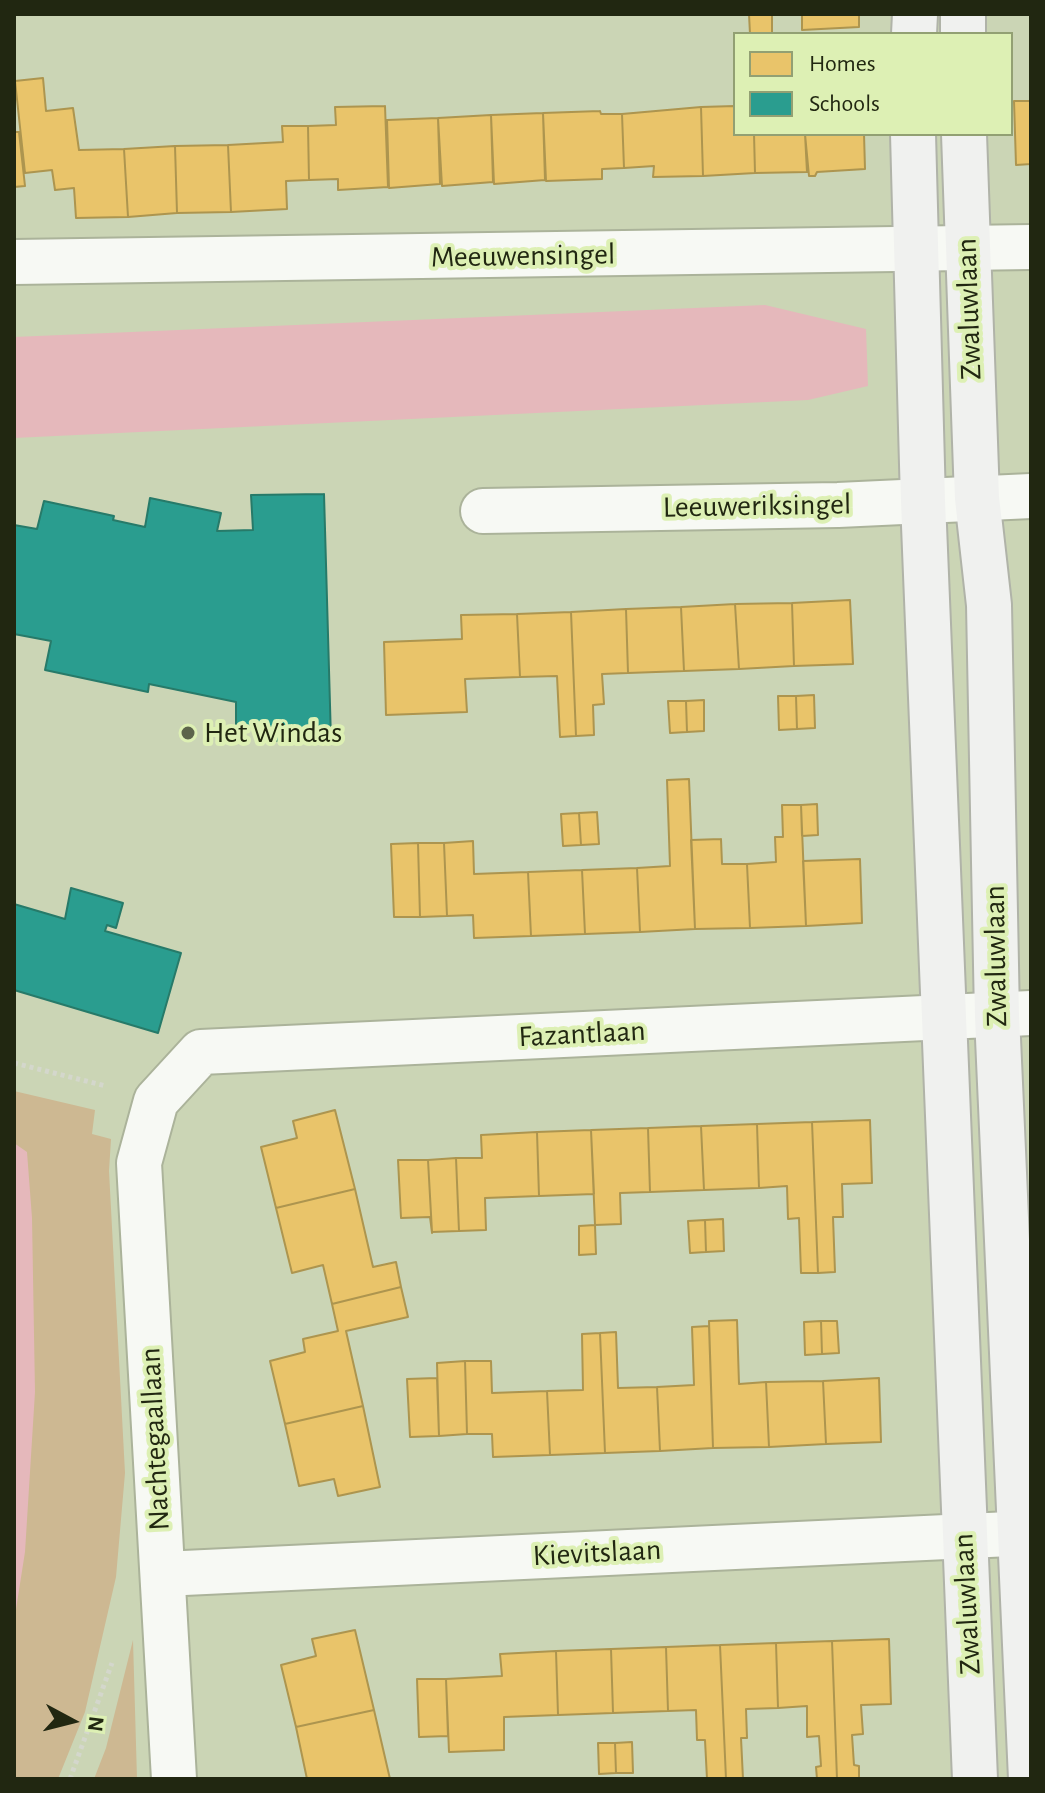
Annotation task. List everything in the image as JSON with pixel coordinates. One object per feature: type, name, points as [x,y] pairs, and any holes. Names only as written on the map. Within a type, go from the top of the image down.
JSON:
[{"type":"main road","name":"Zwaluwlaan","points":[[913,136],[923,501],[975,1779]]},
{"type":"main road","name":"Zwaluwlaan","points":[[964,136],[977,498],[989,605],[1014,1014],[1031,1779]]},
{"type":"street","name":"Meeuwensingel","points":[[14,262],[1031,247]]},
{"type":"street","name":"Leeuweriksingel","points":[[483,511],[1031,496]]},
{"type":"street","name":"Fazantlaan","points":[[156,1101],[201,1052],[1014,1014]]},
{"type":"street","name":"Nachtegaallaan","points":[[156,1101],[139,1163],[174,1779]]},
{"type":"street","name":"Kievitslaan","points":[[163,1574],[1026,1533]]},
{"type":"path","points":[[14,1063],[156,1101]]},
{"type":"shaded area","points":[[765,305],[866,329],[868,386],[808,400],[14,438],[14,337]]},
{"type":"shaded area","points":[[14,1091],[95,1110],[92,1134],[111,1139],[109,1171],[125,1473],[116,1577],[85,1712],[58,1779],[14,1779]]},
{"type":"shaded area","points":[[14,1143],[27,1152],[32,1218],[35,1392],[25,1552],[14,1622]]},
{"type":"shaded area","points":[[133,1640],[137,1779],[94,1779],[106,1748]]},
{"type":"building: Homes","points":[[749,14],[772,14],[772,32],[750,32]]},
{"type":"building: Homes","points":[[802,14],[859,14],[859,27],[802,30]]},
{"type":"building: Homes","points":[[43,78],[46,111],[73,108],[79,150],[124,149],[128,217],[76,218],[74,188],[55,190],[52,170],[25,173],[15,81]]},
{"type":"building: Homes","points":[[1014,101],[1031,101],[1031,164],[1016,165]]},
{"type":"building: Homes","points":[[385,106],[388,187],[338,190],[338,179],[309,180],[308,126],[336,125],[335,107]]},
{"type":"building: Homes","points":[[733,106],[733,136],[754,136],[755,173],[703,176],[701,107]]},
{"type":"building: Homes","points":[[701,107],[703,176],[653,177],[654,166],[624,168],[622,114]]},
{"type":"building: Homes","points":[[600,111],[601,114],[622,114],[624,168],[602,169],[602,179],[546,181],[543,113]]},
{"type":"building: Homes","points":[[543,113],[545,180],[494,184],[491,115]]},
{"type":"building: Homes","points":[[491,115],[493,182],[442,186],[438,118]]},
{"type":"building: Homes","points":[[438,118],[440,184],[389,188],[387,120]]},
{"type":"building: Homes","points":[[282,126],[308,126],[309,180],[286,181],[287,209],[231,212],[228,145],[283,142]]},
{"type":"building: Homes","points":[[14,132],[19,132],[25,186],[14,187]]},
{"type":"building: Homes","points":[[754,136],[805,136],[807,172],[755,173]]},
{"type":"building: Homes","points":[[805,136],[864,136],[865,169],[817,172],[815,176],[809,176]]},
{"type":"building: Homes","points":[[228,145],[231,212],[177,213],[175,146]]},
{"type":"building: Homes","points":[[175,146],[177,213],[128,217],[124,149]]},
{"type":"building: Homes","points":[[850,600],[853,664],[794,666],[792,603]]},
{"type":"building: Homes","points":[[792,603],[794,666],[739,669],[735,604]]},
{"type":"building: Homes","points":[[735,604],[739,669],[684,671],[681,607]]},
{"type":"building: Homes","points":[[681,607],[684,671],[628,673],[626,609]]},
{"type":"building: Homes","points":[[626,609],[628,673],[602,674],[604,704],[593,705],[594,735],[576,736],[571,612]]},
{"type":"building: Homes","points":[[571,612],[576,736],[560,737],[557,676],[520,677],[517,614]]},
{"type":"building: Homes","points":[[517,614],[520,677],[465,679],[467,712],[386,715],[384,642],[462,639],[461,615]]},
{"type":"building: Homes","points":[[814,695],[815,728],[797,729],[796,696]]},
{"type":"building: Homes","points":[[778,696],[796,696],[797,729],[779,730]]},
{"type":"building: Homes","points":[[704,700],[704,731],[687,732],[686,701]]},
{"type":"building: Homes","points":[[668,701],[686,701],[687,732],[670,733]]},
{"type":"building: Homes","points":[[689,779],[695,929],[640,932],[637,868],[670,866],[667,780]]},
{"type":"building: Homes","points":[[817,804],[818,835],[802,836],[801,805]]},
{"type":"building: Homes","points":[[782,805],[801,805],[806,926],[750,928],[747,864],[776,862],[775,837],[783,837]]},
{"type":"building: Homes","points":[[597,812],[599,844],[581,845],[579,813]]},
{"type":"building: Homes","points":[[579,813],[581,845],[563,846],[561,814]]},
{"type":"building: Homes","points":[[721,839],[722,864],[747,864],[750,928],[695,929],[691,840]]},
{"type":"building: Homes","points":[[473,841],[474,874],[528,872],[531,936],[474,938],[473,915],[447,916],[444,843]]},
{"type":"building: Homes","points":[[418,843],[444,843],[447,916],[420,917]]},
{"type":"building: Homes","points":[[418,843],[420,917],[394,917],[391,844]]},
{"type":"building: Homes","points":[[860,859],[862,923],[806,926],[803,861]]},
{"type":"building: Homes","points":[[637,868],[640,932],[585,934],[582,870]]},
{"type":"building: Homes","points":[[582,870],[585,934],[531,936],[528,872]]},
{"type":"building: Homes","points":[[335,1110],[355,1189],[276,1208],[261,1147],[297,1138],[293,1121]]},
{"type":"building: Homes","points":[[870,1120],[872,1183],[842,1184],[843,1217],[833,1217],[835,1272],[818,1273],[812,1122]]},
{"type":"building: Homes","points":[[812,1122],[818,1273],[801,1273],[799,1218],[788,1219],[787,1186],[759,1188],[757,1124]]},
{"type":"building: Homes","points":[[757,1124],[759,1188],[704,1190],[701,1126]]},
{"type":"building: Homes","points":[[701,1126],[704,1190],[650,1192],[648,1128]]},
{"type":"building: Homes","points":[[648,1128],[650,1192],[620,1193],[621,1224],[595,1225],[591,1130]]},
{"type":"building: Homes","points":[[591,1130],[594,1194],[539,1196],[537,1132]]},
{"type":"building: Homes","points":[[537,1132],[539,1196],[485,1198],[486,1230],[459,1231],[456,1158],[482,1158],[481,1135]]},
{"type":"building: Homes","points":[[456,1158],[459,1231],[432,1232],[428,1160]]},
{"type":"building: Homes","points":[[398,1160],[428,1160],[432,1233],[430,1217],[401,1218]]},
{"type":"building: Homes","points":[[355,1189],[373,1267],[396,1262],[401,1287],[332,1304],[323,1265],[292,1273],[276,1208]]},
{"type":"building: Homes","points":[[723,1219],[724,1251],[706,1252],[705,1220]]},
{"type":"building: Homes","points":[[705,1220],[706,1252],[690,1253],[688,1221]]},
{"type":"building: Homes","points":[[595,1225],[596,1254],[579,1255],[579,1226]]},
{"type":"building: Homes","points":[[401,1287],[408,1317],[346,1331],[363,1406],[285,1424],[270,1361],[305,1352],[303,1339],[338,1331],[332,1304]]},
{"type":"building: Homes","points":[[737,1320],[739,1384],[766,1382],[769,1447],[713,1448],[709,1321]]},
{"type":"building: Homes","points":[[821,1321],[837,1321],[839,1353],[822,1354]]},
{"type":"building: Homes","points":[[821,1321],[822,1354],[805,1355],[804,1322]]},
{"type":"building: Homes","points":[[709,1326],[713,1448],[660,1451],[657,1387],[694,1385],[692,1327]]},
{"type":"building: Homes","points":[[616,1332],[618,1388],[657,1387],[660,1451],[605,1453],[600,1333]]},
{"type":"building: Homes","points":[[600,1333],[605,1453],[550,1455],[547,1391],[583,1390],[582,1334]]},
{"type":"building: Homes","points":[[465,1361],[467,1434],[439,1436],[437,1363]]},
{"type":"building: Homes","points":[[465,1361],[491,1361],[492,1393],[547,1391],[550,1455],[493,1457],[492,1434],[467,1434]]},
{"type":"building: Homes","points":[[437,1378],[439,1436],[410,1437],[407,1379]]},
{"type":"building: Homes","points":[[879,1378],[881,1442],[826,1444],[823,1381]]},
{"type":"building: Homes","points":[[823,1381],[826,1444],[769,1447],[766,1382]]},
{"type":"building: Homes","points":[[363,1406],[380,1487],[338,1496],[334,1479],[299,1486],[285,1424]]},
{"type":"building: Homes","points":[[355,1630],[374,1710],[296,1727],[281,1665],[316,1656],[312,1639]]},
{"type":"building: Homes","points":[[889,1639],[891,1704],[861,1705],[863,1734],[852,1735],[854,1765],[859,1766],[859,1779],[837,1779],[832,1641]]},
{"type":"building: Homes","points":[[832,1641],[837,1779],[817,1779],[816,1767],[821,1766],[819,1736],[807,1737],[807,1706],[778,1708],[776,1643]]},
{"type":"building: Homes","points":[[776,1643],[778,1708],[746,1709],[747,1738],[741,1738],[743,1779],[726,1779],[720,1645]]},
{"type":"building: Homes","points":[[720,1645],[726,1779],[707,1779],[705,1740],[697,1740],[696,1710],[668,1711],[666,1647]]},
{"type":"building: Homes","points":[[666,1647],[668,1711],[613,1713],[611,1649]]},
{"type":"building: Homes","points":[[611,1649],[613,1713],[558,1715],[556,1651]]},
{"type":"building: Homes","points":[[556,1651],[558,1715],[504,1717],[504,1750],[449,1752],[446,1679],[502,1676],[500,1654]]},
{"type":"building: Homes","points":[[417,1679],[446,1679],[448,1736],[419,1737]]},
{"type":"building: Homes","points":[[374,1710],[390,1779],[307,1779],[296,1727]]},
{"type":"building: Homes","points":[[632,1742],[633,1773],[616,1773],[615,1743]]},
{"type":"building: Homes","points":[[598,1743],[615,1743],[616,1773],[599,1774]]},
{"type":"building: Schools","points":[[324,494],[331,740],[258,741],[258,729],[236,724],[236,702],[149,684],[148,692],[45,670],[51,641],[14,634],[14,525],[37,529],[44,501],[114,516],[113,520],[145,527],[150,498],[221,513],[217,531],[253,530],[251,495]]},
{"type":"building: Schools","points":[[71,888],[123,903],[116,928],[107,925],[105,931],[181,953],[158,1033],[14,990],[14,904],[65,919]]},
{"type":"place","name":"Het Windas","points":[[188,733]]}]
